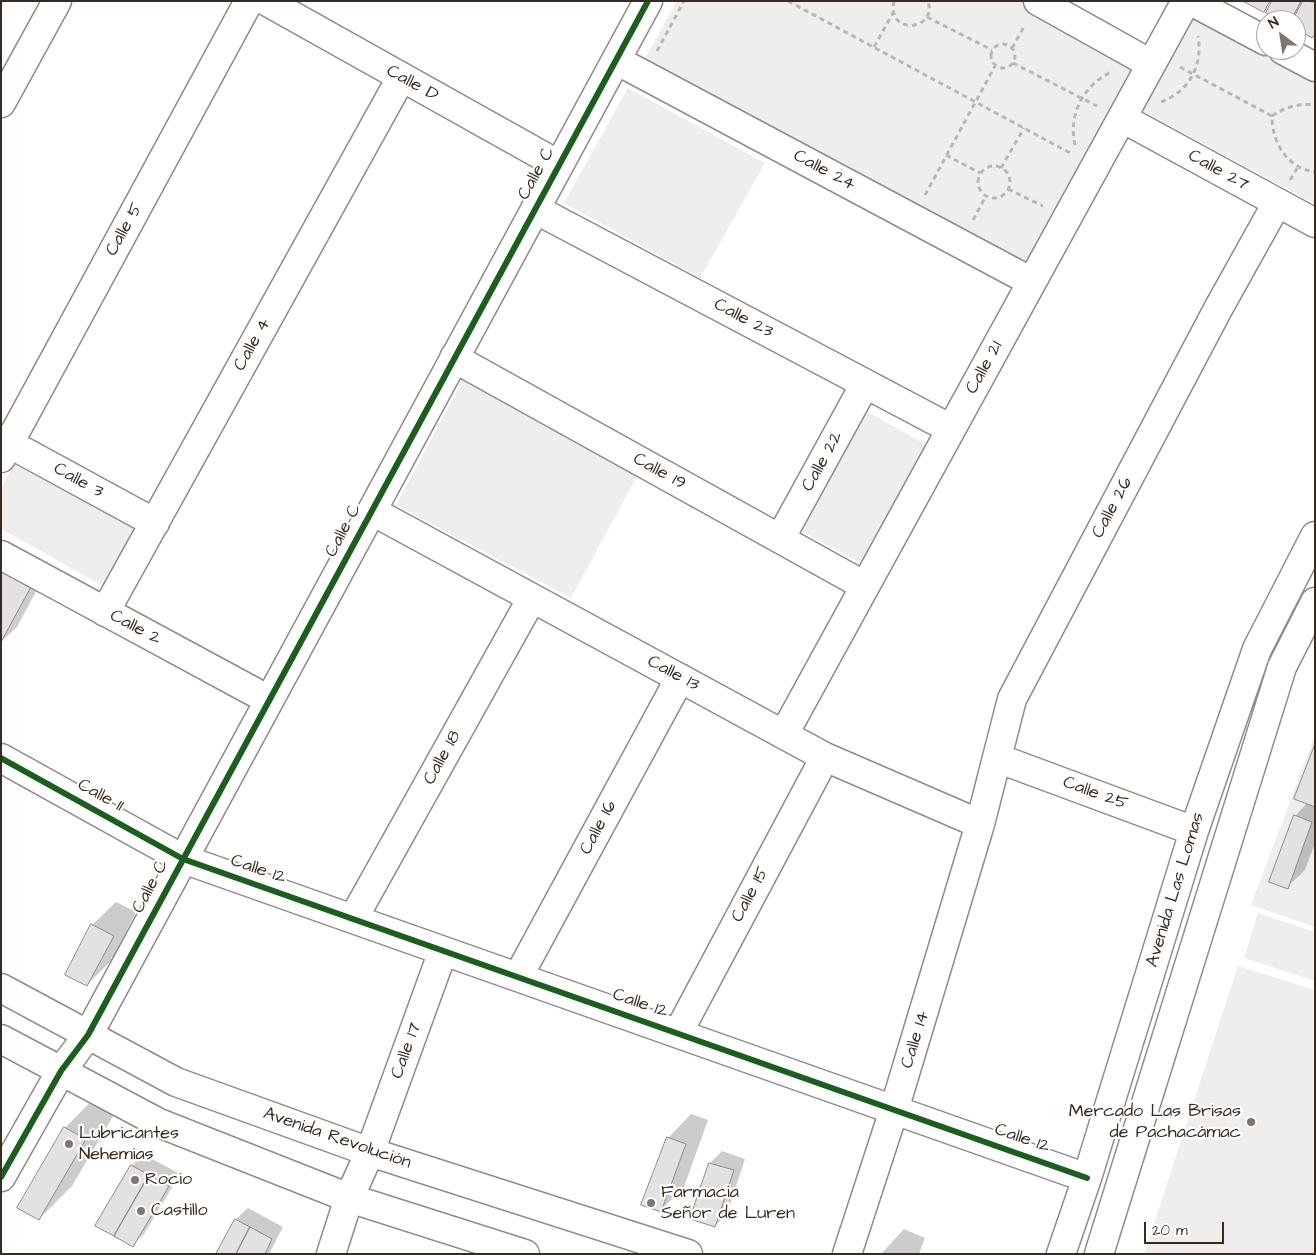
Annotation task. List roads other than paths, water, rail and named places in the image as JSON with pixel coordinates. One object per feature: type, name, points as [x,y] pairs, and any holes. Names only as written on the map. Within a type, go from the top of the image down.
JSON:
[{"type":"street","points":[[1,103],[57,1]]},
{"type":"street","name":"Calle 5","points":[[4,447],[249,1]]},
{"type":"street","name":"Calle D","points":[[266,1],[559,166]]},
{"type":"street","name":"Calle C","points":[[1,1177],[61,1071],[88,1035],[648,1]]},
{"type":"street","points":[[1038,1],[1154,59]]},
{"type":"street","name":"Calle 21","points":[[784,734],[1032,282],[1087,162],[1122,118],[1186,1]]},
{"type":"street","points":[[1191,1],[1256,36]]},
{"type":"street","name":"Calle 24","points":[[616,60],[1032,282]]},
{"type":"street","points":[[1302,60],[1315,67]]},
{"type":"street","name":"Calle 4","points":[[105,612],[401,78]]},
{"type":"street","name":"Calle 27","points":[[1122,118],[1283,193],[1315,223]]},
{"type":"street","name":"Calle 26","points":[[980,824],[1012,699],[1218,309],[1283,193]]},
{"type":"street","name":"Calle 23","points":[[535,209],[951,429]]},
{"type":"street","name":"Calle 19","points":[[454,358],[865,586]]},
{"type":"street","name":"Calle 22","points":[[780,539],[865,384]]},
{"type":"street","name":"Calle 3","points":[[4,447],[155,523]]},
{"type":"street","name":"Calle 13","points":[[372,511],[825,757],[980,824]]},
{"type":"street","name":"Avenida Las Lomas","points":[[1060,1254],[1087,1178],[1194,831],[1257,649],[1315,536]]},
{"type":"street","name":"Calle 2","points":[[1,555],[269,700]]},
{"type":"street","name":"Calle 18","points":[[353,919],[532,598]]},
{"type":"street","name":"Avenida Las Lomas","points":[[1099,1254],[1282,667],[1315,602]]},
{"type":"street","name":"Calle 16","points":[[518,977],[680,678]]},
{"type":"street","name":"Calle 15","points":[[678,1033],[825,757]]},
{"type":"street","name":"Calle 11","points":[[1,758],[183,859]]},
{"type":"street","name":"Calle 25","points":[[997,758],[1194,831]]},
{"type":"street","name":"Calle 14","points":[[847,1254],[894,1110],[980,824]]},
{"type":"street","name":"Calle 12","points":[[183,859],[1087,1178]]},
{"type":"street","name":"Calle 17","points":[[331,1254],[349,1198],[370,1152],[443,951]]},
{"type":"street","name":"Avenida Revolución","points":[[1,988],[176,1082],[370,1152],[688,1254]]},
{"type":"street","points":[[1,1039],[159,1123],[349,1198],[525,1254]]},
{"type":"place","name":"Mercado Las Brisas de Pachacámac","points":[[1251,1122]]},
{"type":"place","name":"Lubricantes Nehemias","points":[[69,1144]]},
{"type":"place","name":"Rocio","points":[[135,1180]]},
{"type":"place","name":"Farmacia Señor de Luren","points":[[651,1203]]},
{"type":"place","name":"Castillo","points":[[141,1211]]}]
